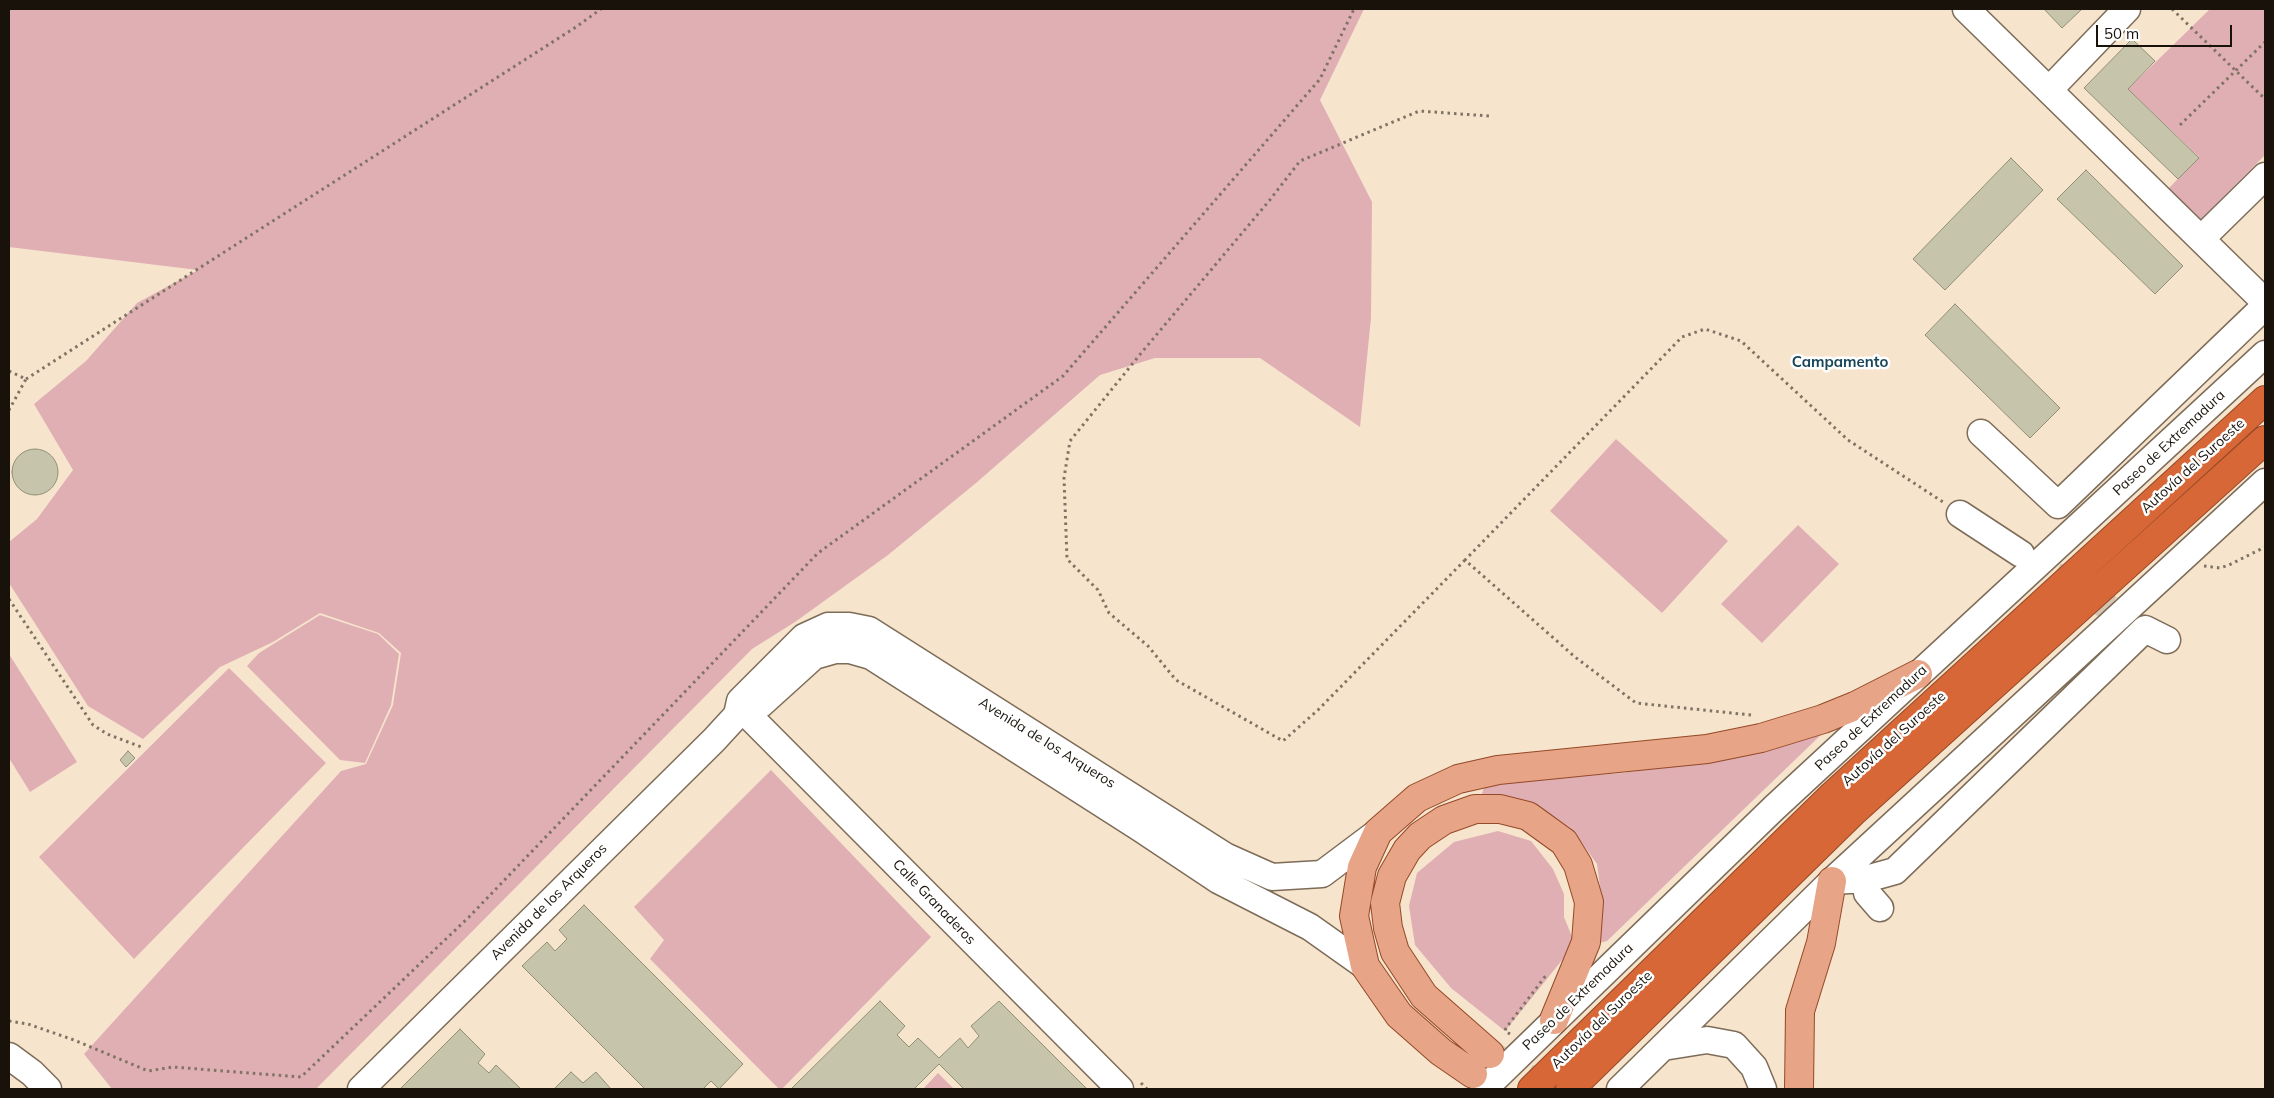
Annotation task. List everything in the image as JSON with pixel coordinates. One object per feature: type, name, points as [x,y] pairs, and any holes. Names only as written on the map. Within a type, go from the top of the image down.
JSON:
[{"type":"highway","name":"Autovía del Suroeste","points":[[1532,1089],[1833,795],[2265,400]]},
{"type":"highway","name":"Autovía del Suroeste","points":[[1570,1089],[1854,810],[2265,440]]},
{"type":"main road","points":[[1483,1072],[1442,1052],[1399,1015],[1365,966],[1354,916],[1362,867],[1378,832],[1417,798],[1458,779],[1498,770],[1707,749],[1761,738],[1823,719],[1918,674]]},
{"type":"main road","points":[[1483,1072],[1412,980],[1395,952],[1388,928],[1385,903],[1392,876],[1407,850],[1420,836],[1444,820],[1475,809],[1500,809],[1528,816],[1548,828],[1564,842],[1578,865],[1588,902],[1586,942],[1554,1020]]},
{"type":"main road","points":[[1800,1089],[1800,1011],[1821,943],[1832,881]]},
{"type":"street","points":[[1966,9],[2202,238],[2265,302]]},
{"type":"street","points":[[2049,90],[2127,9]]},
{"type":"street","points":[[2202,238],[2265,176]]},
{"type":"street","points":[[1981,433],[2058,505],[2265,306]]},
{"type":"street","name":"Paseo de Extremadura","points":[[1483,1072],[1554,1020],[1774,808],[2265,354]]},
{"type":"street","points":[[1620,1089],[1832,881],[2265,482]]},
{"type":"street","points":[[1960,514],[2021,554]]},
{"type":"street","name":"Avenida de los Arqueros","points":[[743,715],[740,701],[804,637],[828,626],[849,626],[869,630],[1225,856],[1272,877],[1322,874],[1378,832]]},
{"type":"street","points":[[1832,881],[1866,879],[1896,871],[1958,820],[2150,632]]},
{"type":"street","name":"Avenida de los Arqueros","points":[[361,1089],[743,715],[814,656],[835,650],[850,650],[871,656],[1218,880],[1310,927],[1365,966]]},
{"type":"street","name":"Calle Granaderos","points":[[743,715],[1120,1089]]},
{"type":"street","points":[[1866,879],[1867,894],[1880,908]]},
{"type":"street","points":[[1663,1047],[1708,1040],[1734,1045],[1754,1067],[1763,1089]]},
{"type":"street","points":[[9,1056],[32,1073],[48,1089]]},
{"type":"path","points":[[9,410],[26,379],[576,27],[601,9]]},
{"type":"path","points":[[9,1021],[28,1024],[74,1040],[148,1071],[173,1067],[300,1077],[469,917],[818,553],[1063,376],[1320,79],[1354,9]]},
{"type":"path","points":[[2172,9],[2265,99]]},
{"type":"path","points":[[2180,125],[2265,42]]},
{"type":"path","points":[[1489,116],[1419,112],[1300,161],[1070,441],[1064,478],[1067,559],[1098,590],[1108,613],[1148,646],[1176,680],[1283,741],[1318,710],[1682,337],[1705,329],[1741,342],[1848,440],[1960,514]]},
{"type":"path","points":[[9,371],[26,379]]},
{"type":"path","points":[[2202,566],[2220,568],[2265,547]]},
{"type":"path","points":[[1465,560],[1575,657],[1636,703],[1753,716]]},
{"type":"path","points":[[9,599],[93,725],[106,734],[144,748]]},
{"type":"path","points":[[1512,1035],[1505,1030],[1515,1017]]},
{"type":"shaded area","points":[[9,9],[1364,9],[1320,100],[1372,202],[1371,318],[1360,427],[1260,358],[1155,358],[1100,375],[976,483],[888,555],[795,622],[752,649],[316,1089],[112,1089],[84,1054],[341,771],[366,764],[393,705],[401,653],[379,633],[320,613],[273,642],[220,667],[143,739],[88,706],[9,583],[9,542],[37,519],[73,470],[34,404],[86,361],[137,303],[198,270],[9,247]]},
{"type":"shaded area","points":[[2210,9],[2265,9],[2265,155],[2198,222],[2169,188],[2199,157],[2128,89]]},
{"type":"shaded area","points":[[1616,439],[1728,541],[1662,613],[1550,511]]},
{"type":"shaded area","points":[[1798,525],[1839,564],[1762,643],[1721,604]]},
{"type":"shaded area","points":[[320,615],[378,634],[399,654],[391,705],[365,763],[340,760],[247,666],[259,653]]},
{"type":"shaded area","points":[[9,654],[77,762],[30,792],[9,758]]},
{"type":"shaded area","points":[[229,668],[326,763],[134,959],[39,857]]},
{"type":"shaded area","points":[[1826,730],[1607,941],[1599,943],[1602,902],[1597,864],[1571,828],[1532,802],[1481,797],[1485,784],[1622,773],[1701,761]]},
{"type":"shaded area","points":[[771,770],[931,937],[782,1089],[779,1089],[650,959],[664,940],[634,907]]},
{"type":"shaded area","points":[[1498,831],[1531,841],[1553,869],[1564,894],[1564,917],[1575,944],[1505,1031],[1451,988],[1415,945],[1409,906],[1417,873],[1454,842]]},
{"type":"shaded area","points":[[938,1073],[954,1089],[923,1089]]},
{"type":"building","points":[[2044,9],[2082,9],[2062,28]]},
{"type":"building","points":[[2132,39],[2155,61],[2128,89],[2199,158],[2178,179],[2084,88]]},
{"type":"building","points":[[2011,158],[2043,190],[1945,290],[1913,259]]},
{"type":"building","points":[[2086,170],[2183,266],[2155,294],[2057,199]]},
{"type":"building","points":[[1955,304],[2060,408],[2030,438],[1925,335]]},
{"type":"building","points":[[31,449],[39,449],[48,453],[54,459],[58,472],[54,485],[48,491],[39,495],[31,495],[22,491],[16,485],[12,476],[12,468],[16,459],[22,453]]},
{"type":"building","points":[[128,751],[135,758],[126,767],[120,760]]},
{"type":"building","points":[[584,905],[743,1064],[719,1089],[711,1081],[703,1089],[645,1089],[522,966],[547,942],[555,951],[567,939],[559,930]]},
{"type":"building","points":[[880,1001],[905,1026],[897,1035],[909,1047],[918,1038],[939,1058],[960,1038],[968,1048],[979,1036],[971,1026],[999,1001],[1087,1089],[964,1089],[939,1064],[914,1089],[791,1089]]},
{"type":"building","points":[[460,1029],[485,1054],[478,1063],[489,1073],[496,1065],[521,1089],[400,1089]]},
{"type":"building","points":[[571,1072],[583,1083],[596,1072],[611,1089],[554,1089]]},
{"type":"tunnel","points":[[2021,554],[2139,626]]},
{"type":"tunnel","points":[[1490,1054],[1545,1089]]},
{"type":"district","name":"Campamento","points":[[1840,362]]}]
